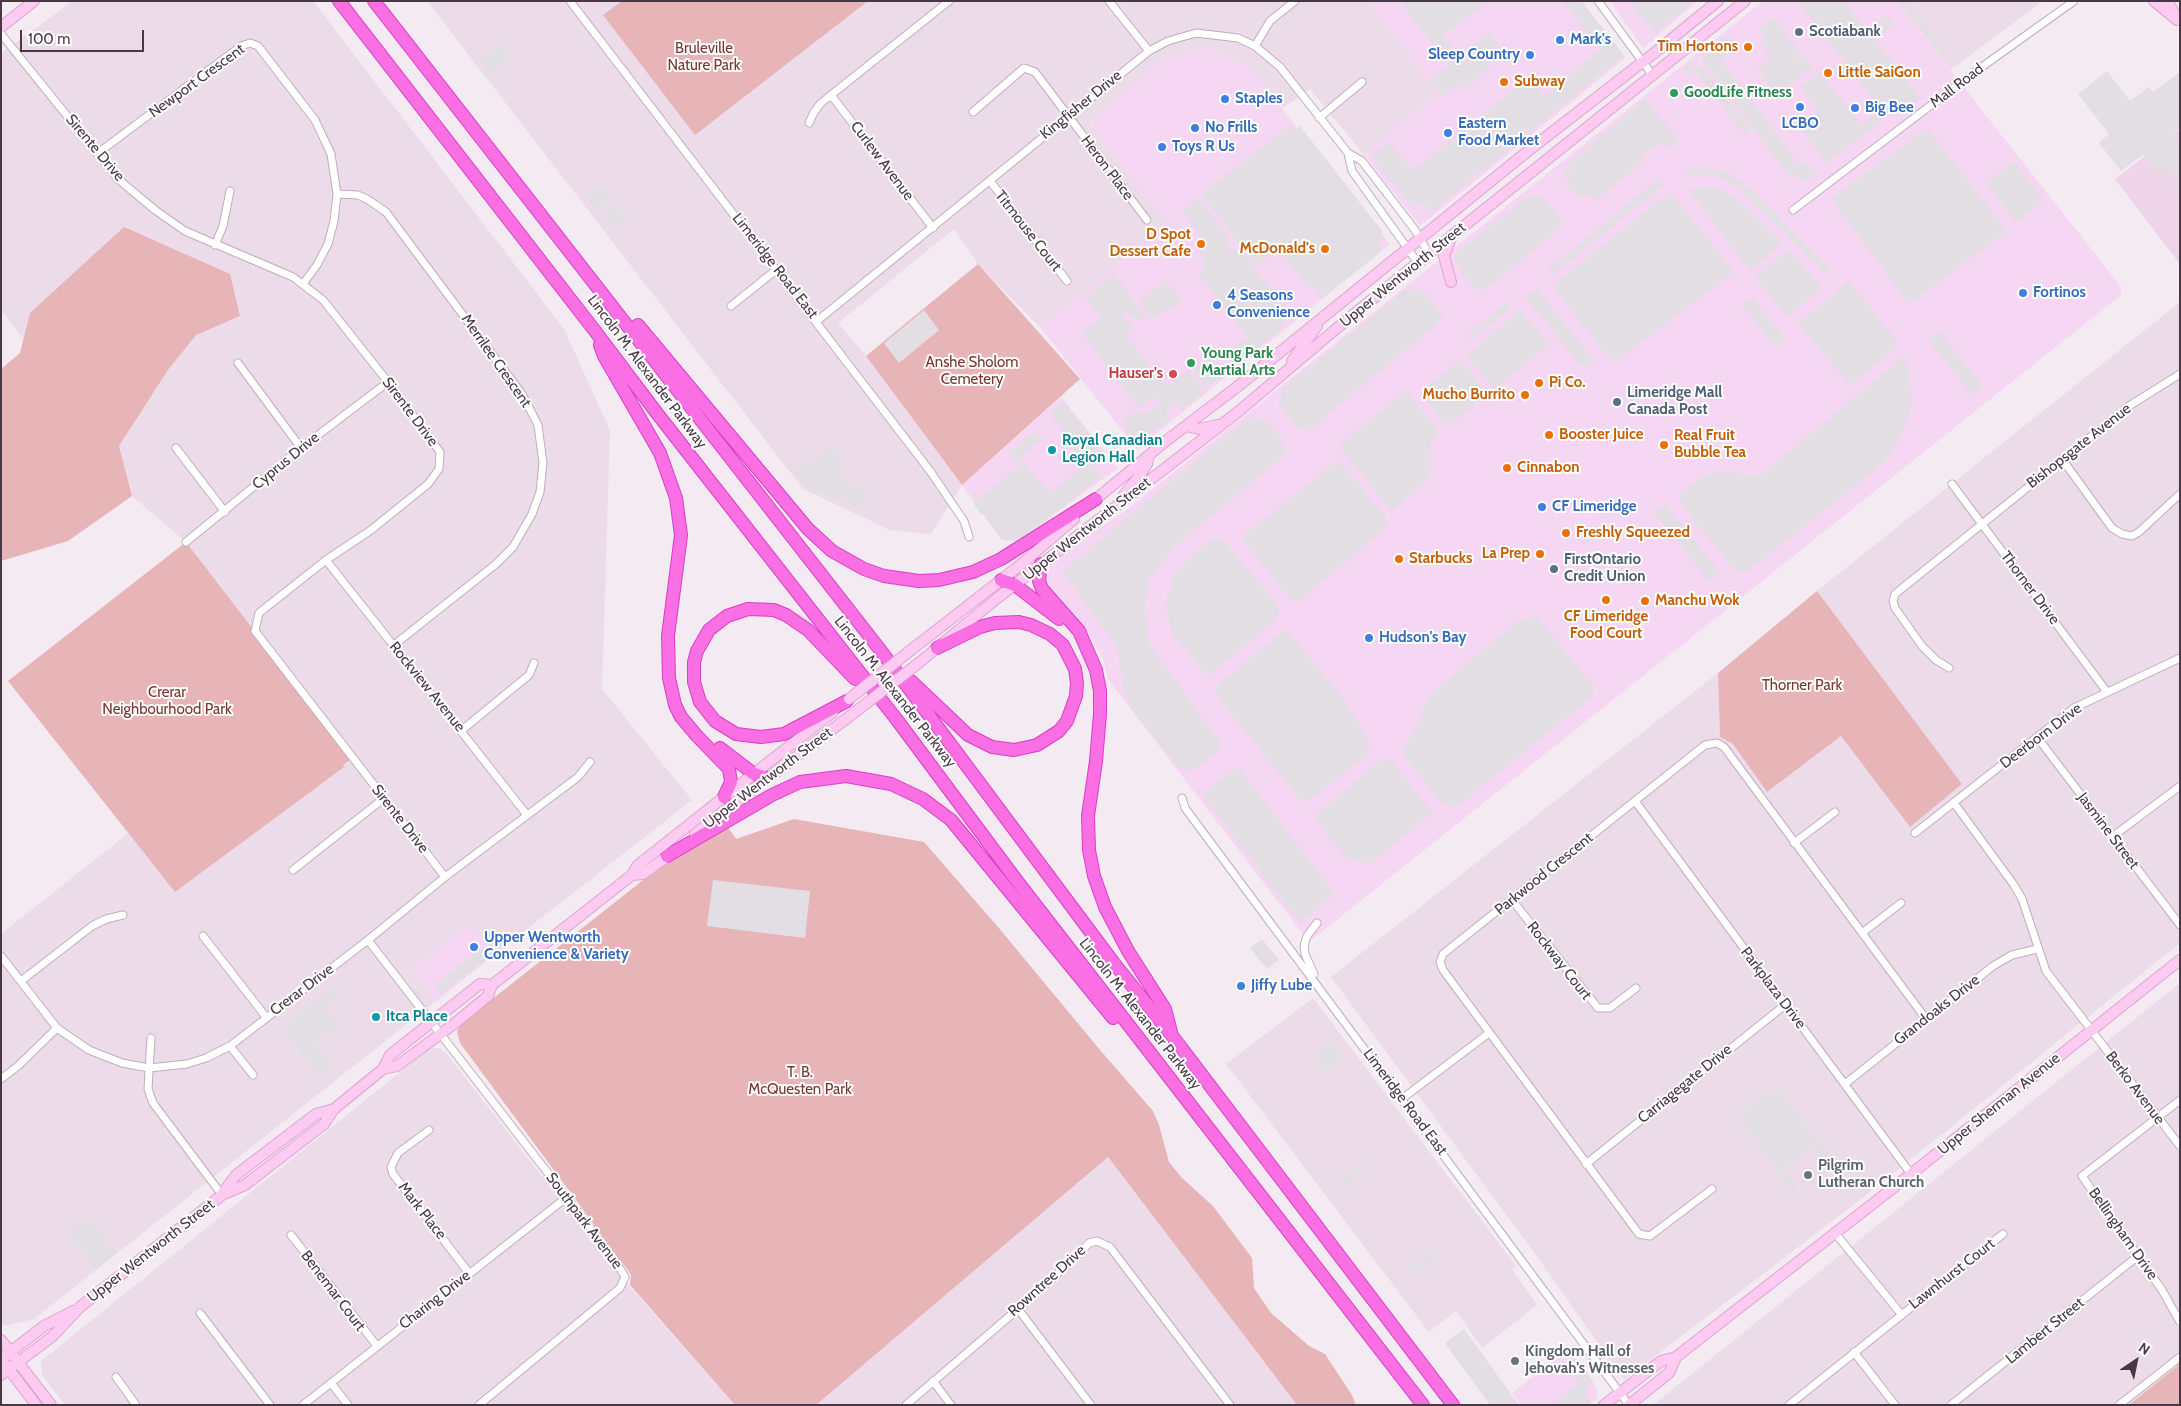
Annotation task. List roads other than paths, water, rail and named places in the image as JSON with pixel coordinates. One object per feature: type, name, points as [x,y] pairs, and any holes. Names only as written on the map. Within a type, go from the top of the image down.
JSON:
[{"type":"highway","name":"Lincoln M. Alexander Parkway","points":[[339,1],[662,420],[897,720],[1017,881],[1423,1405]]},
{"type":"highway","name":"Lincoln M. Alexander Parkway","points":[[374,1],[881,651],[1113,962],[1173,1037],[1453,1405]]},
{"type":"highway","points":[[578,261],[600,279],[808,529],[832,551],[864,569],[884,576],[919,581],[939,580],[973,572],[1001,559],[1096,499]]},
{"type":"highway","points":[[595,331],[604,356],[660,453],[676,498],[680,535],[668,636],[669,678],[675,705],[681,717],[696,736],[729,769],[731,782],[724,797]]},
{"type":"highway","points":[[1041,564],[1039,581],[1042,589],[1079,631],[1096,670],[1100,691],[1096,761],[1088,816],[1089,850],[1094,876],[1105,907],[1165,1009],[1173,1037]]},
{"type":"highway","points":[[1001,580],[1015,585],[1064,624],[1090,656]]},
{"type":"highway","points":[[848,700],[784,734],[761,738],[736,734],[715,722],[700,702],[694,682],[697,651],[710,630],[727,616],[748,609],[774,610],[786,615],[808,630],[897,720]]},
{"type":"highway","points":[[881,651],[968,735],[992,747],[1014,750],[1037,745],[1059,731],[1067,720],[1076,696],[1075,669],[1068,653],[1057,639],[1050,634],[1031,625],[1019,622],[995,623],[980,627],[937,648]]},
{"type":"highway","points":[[669,678],[684,709],[703,733],[754,774],[767,778]]},
{"type":"highway","points":[[667,856],[766,798],[800,782],[829,777],[861,777],[906,789],[937,808],[962,833],[1174,1094],[1194,1110]]},
{"type":"main road","points":[[1,27],[34,1]]},
{"type":"main road","name":"Upper Wentworth Street","points":[[383,1069],[397,1066],[442,1033],[488,996],[492,985],[632,875],[638,866],[1001,580],[1150,454],[1718,1]]},
{"type":"main road","name":"Upper Wentworth Street","points":[[632,875],[644,874],[767,778],[859,710],[1041,564],[1222,424],[1429,254],[1745,1]]},
{"type":"main road","points":[[2154,1],[2179,21]]},
{"type":"main road","points":[[2168,1],[2179,21]]},
{"type":"main road","points":[[1451,282],[1444,256],[1453,235]]},
{"type":"main road","points":[[1283,374],[1324,316]]},
{"type":"main road","points":[[1186,426],[1199,429],[1222,424]]},
{"type":"main road","points":[[1110,511],[1141,474],[1150,454]]},
{"type":"main road","name":"Upper Sherman Avenue","points":[[1629,1405],[1669,1372],[1676,1358],[2180,960]]},
{"type":"main road","name":"Upper Wentworth Street","points":[[5,1372],[54,1336],[80,1307],[222,1195],[245,1185],[324,1124],[334,1108],[383,1069],[390,1055],[480,984],[492,985]]},
{"type":"main road","name":"Upper Wentworth Street","points":[[1,1359],[44,1326],[80,1307]]},
{"type":"main road","points":[[1,1340],[51,1405]]},
{"type":"main road","name":"Upper Sherman Avenue","points":[[1604,1405],[1661,1361],[1676,1358]]},
{"type":"main road","points":[[1,1359],[5,1372],[36,1405]]},
{"type":"street","name":"Limeridge Road East","points":[[570,1],[817,321],[952,500],[964,521],[969,537]]},
{"type":"street","points":[[809,123],[814,112],[831,95],[949,1]]},
{"type":"street","points":[[1255,46],[1270,21],[1295,1]]},
{"type":"street","points":[[1598,1],[1653,76]]},
{"type":"street","name":"Mall Road","points":[[1793,210],[1966,79],[2074,1]]},
{"type":"street","points":[[1110,2],[1149,51]]},
{"type":"street","name":"Sirente Drive","points":[[1,34],[118,179],[155,210],[185,231],[277,270],[303,284],[324,300],[440,452],[439,469],[428,484],[371,530],[326,560],[259,613],[255,631],[445,877]]},
{"type":"street","name":"Kingfisher Drive","points":[[817,321],[1149,51],[1168,41],[1196,34],[1238,38],[1255,46],[1280,67],[1348,153],[1362,161],[1429,254]]},
{"type":"street","name":"Newport Crescent","points":[[98,153],[242,46],[250,43],[258,46],[315,120],[331,154],[337,193],[334,221],[328,244],[317,265],[303,284]]},
{"type":"street","name":"Heron Place","points":[[973,112],[1024,68],[1035,72],[1147,220]]},
{"type":"street","points":[[1319,118],[1362,82]]},
{"type":"street","name":"Curlew Avenue","points":[[831,95],[933,228]]},
{"type":"street","name":"Kingfisher Drive","points":[[1348,153],[1352,170],[1418,263]]},
{"type":"street","name":"Titmouse Court","points":[[990,180],[1067,281]]},
{"type":"street","points":[[215,245],[223,226],[230,191]]},
{"type":"street","name":"Merrilee Crescent","points":[[337,193],[358,195],[367,199],[390,218],[522,394],[538,425],[543,463],[540,492],[532,514],[513,548],[496,564],[394,645]]},
{"type":"street","points":[[731,306],[776,270]]},
{"type":"street","points":[[238,363],[301,448]]},
{"type":"street","name":"Bishopsgate Avenue","points":[[1949,668],[1925,650],[1895,608],[1893,601],[1895,594],[2129,406],[2180,374]]},
{"type":"street","name":"Cyprus Drive","points":[[186,542],[301,448],[388,382]]},
{"type":"street","points":[[176,448],[225,512]]},
{"type":"street","points":[[2062,459],[2112,528],[2122,534],[2132,536],[2139,532],[2180,494]]},
{"type":"street","name":"Thorner Drive","points":[[1952,484],[2108,692]]},
{"type":"street","name":"Rockview Avenue","points":[[326,560],[462,730],[527,815]]},
{"type":"street","name":"Deerborn Drive","points":[[1915,833],[2074,708],[2180,658]]},
{"type":"street","points":[[462,730],[529,675],[534,664]]},
{"type":"street","name":"Jasmine Street","points":[[2037,737],[2180,925]]},
{"type":"street","name":"Parkwood Crescent","points":[[1712,1189],[1650,1236],[1644,1236],[1635,1230],[1443,970],[1441,958],[1705,745],[1717,743],[1724,747],[1926,1018]]},
{"type":"street","name":"Crerar Drive","points":[[1,956],[57,1028],[89,1050],[106,1058],[149,1068],[187,1064],[206,1058],[230,1046],[368,940],[445,877],[578,777],[590,762]]},
{"type":"street","points":[[2112,837],[2180,786]]},
{"type":"street","name":"Limeridge Road East","points":[[1182,798],[1185,808],[1321,988],[1629,1405]]},
{"type":"street","points":[[293,870],[383,799]]},
{"type":"street","name":"Parkplaza Drive","points":[[1635,801],[1911,1174]]},
{"type":"street","name":"Berko Avenue","points":[[1954,803],[2014,885],[2022,899],[2037,949],[2046,971],[2180,1146]]},
{"type":"street","points":[[1794,843],[1835,812]]},
{"type":"street","name":"Rockway Court","points":[[1512,900],[1598,1008],[1610,1008],[1636,988]]},
{"type":"street","points":[[1862,934],[1901,903]]},
{"type":"street","points":[[21,981],[92,926],[106,919],[123,915]]},
{"type":"street","points":[[1317,923],[1307,936],[1304,946],[1305,954],[1321,988]]},
{"type":"street","points":[[204,936],[266,1017]]},
{"type":"street","name":"Southpark Avenue","points":[[368,940],[433,1021],[623,1272],[624,1282],[620,1288],[487,1402],[479,1405]]},
{"type":"street","name":"Grandoaks Drive","points":[[1844,1084],[1993,966],[2012,955],[2037,949]]},
{"type":"street","name":"Carriagegate Drive","points":[[1586,1164],[1785,1005]]},
{"type":"street","points":[[1,1079],[18,1066],[57,1028]]},
{"type":"street","points":[[1402,1098],[1489,1033]]},
{"type":"street","points":[[151,1038],[150,1097],[158,1112],[222,1195]]},
{"type":"street","points":[[230,1046],[252,1075]]},
{"type":"street","name":"Bellingham Drive","points":[[2180,1100],[2082,1176],[2162,1290],[2180,1322]]},
{"type":"street","name":"Mark Place","points":[[429,1130],[398,1153],[391,1167],[393,1174],[468,1273]]},
{"type":"street","name":"Charing Drive","points":[[303,1405],[468,1273],[567,1198]]},
{"type":"street","points":[[1835,1233],[1901,1314]]},
{"type":"street","name":"Lawnhurst Court","points":[[1789,1405],[2003,1234]]},
{"type":"street","name":"Benemar Court","points":[[291,1235],[377,1346]]},
{"type":"street","name":"Rowntree Drive","points":[[906,1405],[1018,1309],[1089,1243],[1101,1242],[1110,1247],[1230,1405]]},
{"type":"street","name":"Lambert Street","points":[[1951,1405],[2138,1256]]},
{"type":"street","points":[[1018,1309],[1092,1405]]},
{"type":"street","points":[[200,1313],[270,1405]]},
{"type":"street","points":[[1854,1352],[1895,1405]]},
{"type":"street","points":[[2119,1405],[2180,1357]]},
{"type":"street","points":[[116,1377],[136,1405]]},
{"type":"street","points":[[933,1381],[951,1405]]},
{"type":"street","points":[[331,1383],[348,1405]]},
{"type":"place","name":"Scotiabank","points":[[1799,32]]},
{"type":"place","name":"Mark's","points":[[1560,40]]},
{"type":"place","name":"Tim Hortons","points":[[1748,47]]},
{"type":"place","name":"Sleep Country","points":[[1530,55]]},
{"type":"place","name":"Little SaiGon","points":[[1828,73]]},
{"type":"place","name":"Subway","points":[[1504,82]]},
{"type":"place","name":"GoodLife Fitness","points":[[1674,93]]},
{"type":"place","name":"Staples","points":[[1225,99]]},
{"type":"place","name":"LCBO","points":[[1800,107]]},
{"type":"place","name":"Big Bee","points":[[1855,108]]},
{"type":"place","name":"No Frills","points":[[1195,128]]},
{"type":"place","name":"Eastern Food Market","points":[[1448,133]]},
{"type":"place","name":"Toys R Us","points":[[1162,147]]},
{"type":"place","name":"D Spot Dessert Cafe","points":[[1201,244]]},
{"type":"place","name":"McDonald's","points":[[1325,249]]},
{"type":"place","name":"Fortinos","points":[[2023,293]]},
{"type":"place","name":"4 Seasons Convenience","points":[[1217,305]]},
{"type":"place","name":"Young Park Martial Arts","points":[[1191,363]]},
{"type":"place","name":"Hauser's","points":[[1173,374]]},
{"type":"place","name":"Pi Co.","points":[[1539,383]]},
{"type":"place","name":"Mucho Burrito","points":[[1525,395]]},
{"type":"place","name":"Limeridge Mall Canada Post","points":[[1617,402]]},
{"type":"place","name":"Booster Juice","points":[[1549,435]]},
{"type":"place","name":"Real Fruit Bubble Tea","points":[[1664,445]]},
{"type":"place","name":"Royal Canadian Legion Hall","points":[[1052,450]]},
{"type":"place","name":"Cinnabon","points":[[1507,468]]},
{"type":"place","name":"CF Limeridge","points":[[1542,507]]},
{"type":"place","name":"Freshly Squeezed","points":[[1566,533]]},
{"type":"place","name":"La Prep","points":[[1540,554]]},
{"type":"place","name":"Starbucks","points":[[1399,559]]},
{"type":"place","name":"FirstOntario Credit Union","points":[[1554,569]]},
{"type":"place","name":"CF Limeridge Food Court","points":[[1606,600]]},
{"type":"place","name":"Manchu Wok","points":[[1645,601]]},
{"type":"place","name":"Hudson's Bay","points":[[1369,638]]},
{"type":"place","name":"Upper Wentworth Convenience & Variety","points":[[474,947]]},
{"type":"place","name":"Jiffy Lube","points":[[1241,986]]},
{"type":"place","name":"Itca Place","points":[[376,1017]]},
{"type":"place","name":"Pilgrim Lutheran Church","points":[[1808,1175]]},
{"type":"place","name":"Kingdom Hall of Jehovah's Witnesses","points":[[1515,1361]]},
{"type":"park label","name":"Bruleville Nature Park","points":[[704,58]]},
{"type":"park label","name":"Anshe Sholom Cemetery","points":[[972,372]]},
{"type":"park label","name":"Thorner Park","points":[[1802,686]]},
{"type":"park label","name":"Crerar Neighbourhood Park","points":[[167,702]]},
{"type":"park label","name":"T. B. McQuesten Park","points":[[800,1082]]}]
